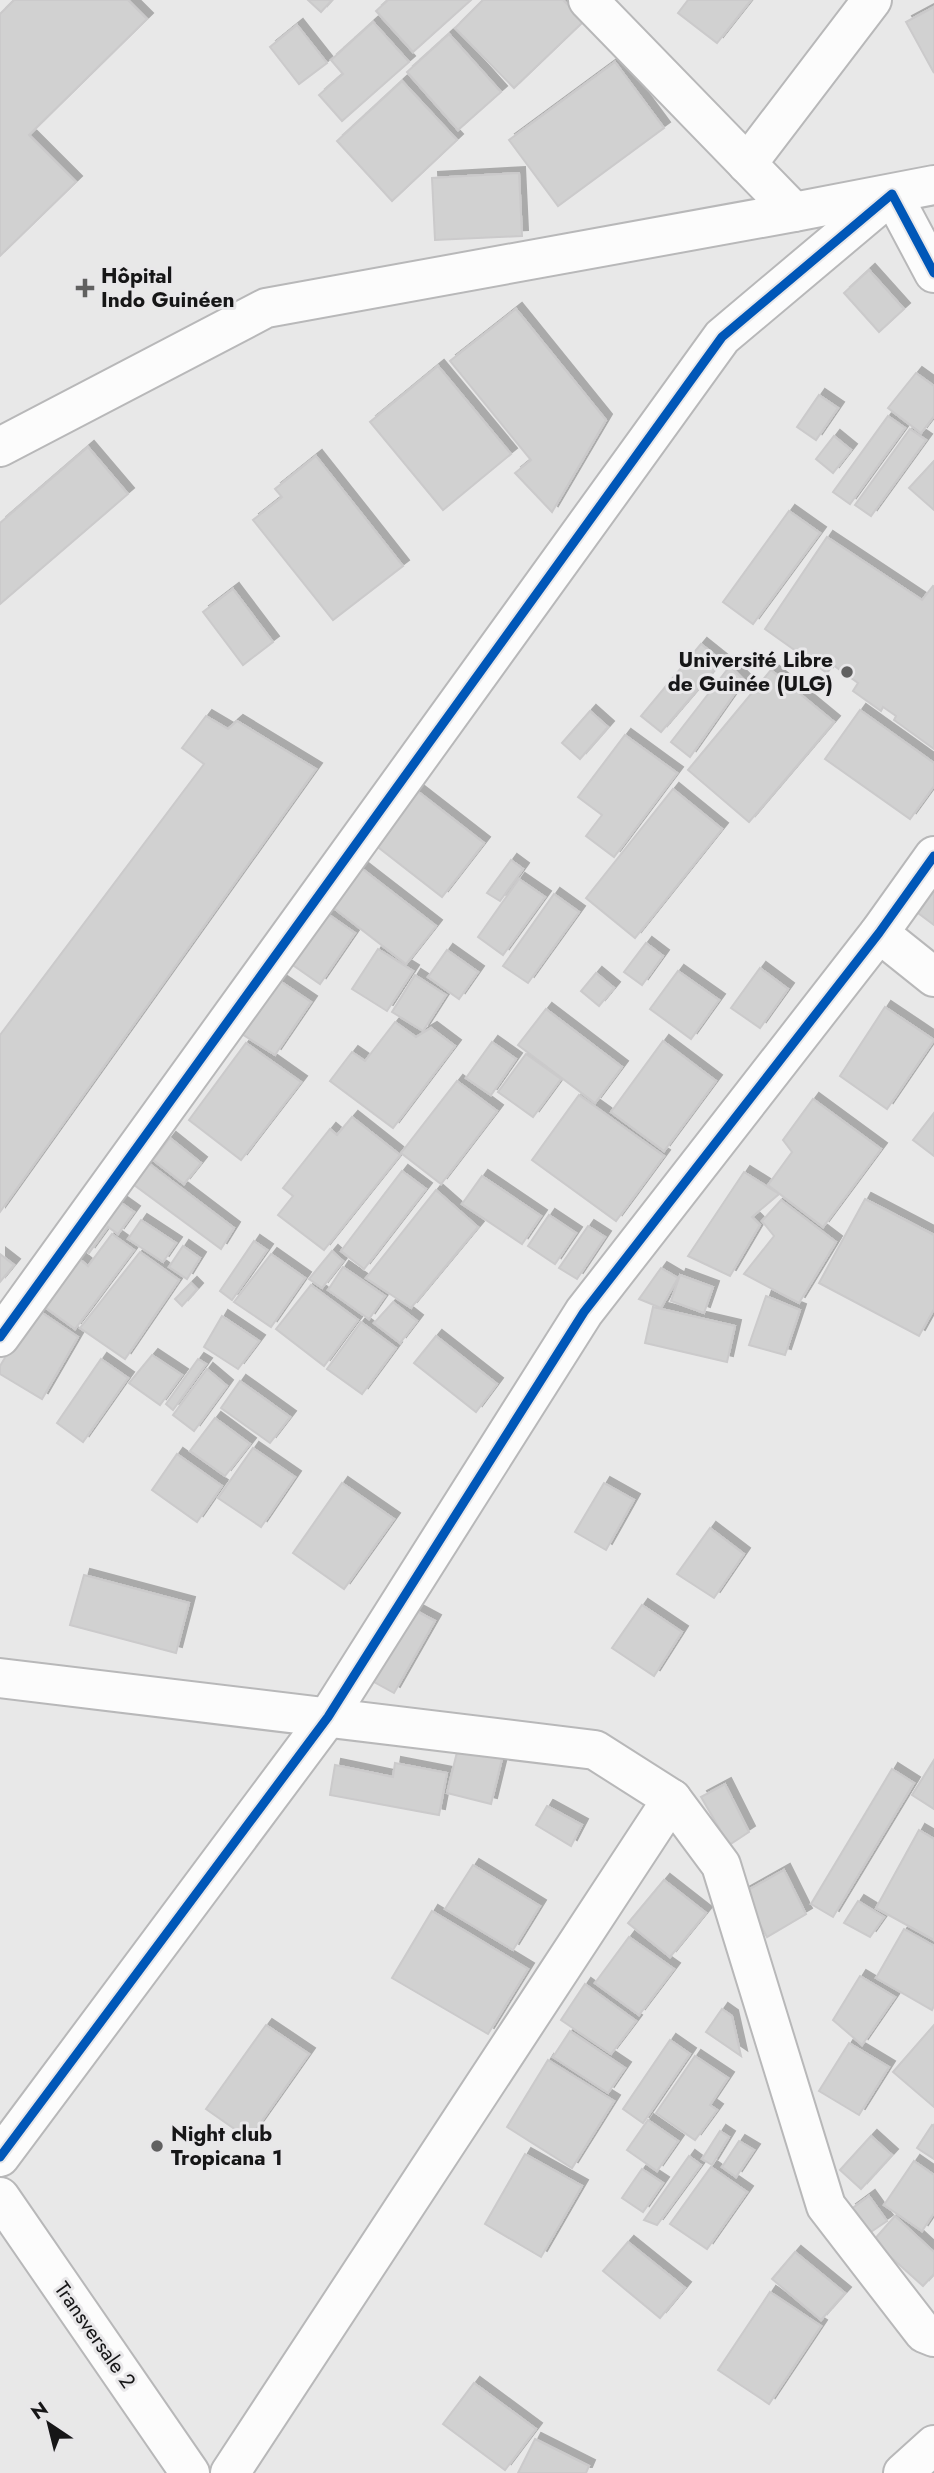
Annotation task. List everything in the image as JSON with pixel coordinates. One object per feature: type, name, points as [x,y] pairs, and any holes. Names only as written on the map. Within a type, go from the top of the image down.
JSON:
[{"type":"street","points":[[588,0],[794,212]]},
{"type":"street","points":[[747,164],[872,0]]},
{"type":"street","points":[[0,447],[266,308],[934,185]]},
{"type":"street","points":[[892,194],[934,273]]},
{"type":"street","points":[[0,1337],[722,337],[892,194]]},
{"type":"street","points":[[0,2157],[328,1717],[584,1312],[879,933],[934,856]]},
{"type":"street","points":[[879,933],[934,977]]},
{"type":"street","points":[[0,1678],[595,1751],[672,1799],[721,1865],[826,2206],[923,2333],[934,2337]]},
{"type":"street","points":[[230,2473],[672,1799]]},
{"type":"street","name":"Transversale 2","points":[[0,2197],[190,2473]]},
{"type":"street","points":[[903,2473],[934,2445]]},
{"type":"building","points":[[14,0],[128,0],[147,19],[29,135],[76,182],[0,256],[0,14]]},
{"type":"building","points":[[308,0],[332,0],[321,12]]},
{"type":"building","points":[[388,0],[471,0],[413,52],[376,11]]},
{"type":"building","points":[[483,0],[563,0],[584,21],[514,88],[455,28]]},
{"type":"building","points":[[688,0],[751,0],[717,43],[678,13]]},
{"type":"building","points":[[934,7],[934,73],[906,22]]},
{"type":"building","points":[[373,22],[409,62],[342,121],[319,95],[343,74],[331,60]]},
{"type":"building","points":[[297,25],[327,63],[299,84],[270,47]]},
{"type":"building","points":[[449,34],[501,92],[458,130],[407,72]]},
{"type":"building","points":[[615,62],[664,128],[558,206],[509,140]]},
{"type":"building","points":[[402,81],[457,140],[392,201],[337,141]]},
{"type":"building","points":[[519,173],[522,236],[435,240],[432,178]]},
{"type":"building","points":[[869,270],[904,309],[879,332],[844,293]]},
{"type":"building","points":[[516,309],[606,420],[552,512],[515,473],[531,460],[450,361]]},
{"type":"building","points":[[438,366],[511,454],[443,510],[370,422]]},
{"type":"building","points":[[916,373],[934,386],[934,416],[921,433],[888,408]]},
{"type":"building","points":[[819,395],[838,408],[816,440],[797,427]]},
{"type":"building","points":[[888,416],[905,428],[850,504],[833,492]]},
{"type":"building","points":[[910,429],[926,440],[871,516],[855,505]]},
{"type":"building","points":[[834,436],[851,450],[833,473],[816,459]]},
{"type":"building","points":[[88,447],[128,494],[0,604],[0,523]]},
{"type":"building","points":[[316,456],[403,566],[333,620],[253,520],[282,497],[275,489]]},
{"type":"building","points":[[934,461],[934,510],[909,488]]},
{"type":"building","points":[[789,511],[820,533],[753,624],[723,602]]},
{"type":"building","points":[[827,537],[922,600],[934,587],[934,749],[894,720],[896,716],[883,707],[881,711],[853,691],[858,683],[833,665],[827,673],[765,629]]},
{"type":"building","points":[[233,589],[273,642],[243,665],[203,612]]},
{"type":"building","points":[[701,644],[722,661],[661,732],[641,716]]},
{"type":"building","points":[[730,666],[744,680],[690,757],[671,742]]},
{"type":"building","points":[[771,670],[834,722],[749,822],[688,770]]},
{"type":"building","points":[[860,710],[934,763],[934,786],[910,819],[825,759]]},
{"type":"building","points":[[590,711],[608,727],[580,759],[562,743]]},
{"type":"building","points":[[206,716],[228,729],[237,721],[316,769],[0,1212],[0,1035],[204,764],[182,748]]},
{"type":"building","points":[[625,735],[677,773],[614,857],[586,836],[602,815],[578,797]]},
{"type":"building","points":[[673,789],[722,829],[635,938],[586,898]]},
{"type":"building","points":[[416,790],[484,843],[442,897],[374,844]]},
{"type":"building","points":[[511,860],[523,869],[500,901],[487,893]]},
{"type":"building","points":[[356,864],[436,926],[406,964],[326,902]]},
{"type":"building","points":[[519,879],[545,897],[503,955],[478,937]]},
{"type":"building","points":[[934,891],[934,925],[918,913]]},
{"type":"building","points":[[554,894],[579,912],[528,983],[503,966]]},
{"type":"building","points":[[322,910],[355,933],[320,984],[287,961]]},
{"type":"building","points":[[646,943],[663,956],[642,985],[624,972]]},
{"type":"building","points":[[378,949],[413,971],[387,1011],[352,989]]},
{"type":"building","points":[[447,950],[478,972],[459,999],[428,977]]},
{"type":"building","points":[[760,968],[788,989],[760,1028],[731,1008]]},
{"type":"building","points":[[678,971],[719,1000],[691,1039],[650,1009]]},
{"type":"building","points":[[596,973],[614,988],[599,1006],[581,991]]},
{"type":"building","points":[[271,975],[311,1002],[275,1055],[234,1029]]},
{"type":"building","points":[[415,975],[446,995],[423,1031],[392,1012]]},
{"type":"building","points":[[885,1007],[934,1040],[887,1109],[840,1076]]},
{"type":"building","points":[[546,1009],[622,1067],[595,1103],[518,1045]]},
{"type":"building","points":[[395,1022],[416,1037],[431,1028],[455,1046],[393,1128],[330,1081],[352,1052],[365,1061]]},
{"type":"building","points":[[663,1041],[716,1081],[664,1151],[611,1112]]},
{"type":"building","points":[[492,1042],[516,1059],[491,1095],[466,1078]]},
{"type":"building","points":[[246,1043],[301,1082],[241,1160],[189,1120]]},
{"type":"building","points":[[526,1054],[561,1079],[533,1117],[498,1092]]},
{"type":"building","points":[[457,1081],[497,1111],[441,1184],[401,1153]]},
{"type":"building","points":[[579,1095],[664,1156],[616,1221],[532,1160]]},
{"type":"building","points":[[813,1099],[881,1149],[823,1227],[768,1185],[792,1152],[783,1140]]},
{"type":"building","points":[[934,1113],[934,1156],[913,1140]]},
{"type":"building","points":[[352,1117],[400,1155],[324,1250],[278,1215],[293,1196],[283,1188],[330,1129],[337,1135]]},
{"type":"building","points":[[170,1138],[201,1163],[184,1184],[153,1160]]},
{"type":"building","points":[[143,1159],[234,1228],[221,1249],[126,1179]]},
{"type":"building","points":[[402,1171],[426,1189],[364,1269],[341,1251]]},
{"type":"building","points":[[744,1172],[779,1194],[752,1217],[760,1225],[730,1276],[688,1256]]},
{"type":"building","points":[[482,1176],[541,1216],[522,1244],[462,1204]]},
{"type":"building","points":[[436,1190],[478,1227],[411,1308],[366,1278]]},
{"type":"building","points":[[113,1197],[134,1212],[118,1234],[108,1227],[89,1253],[79,1245]]},
{"type":"building","points":[[865,1199],[934,1235],[934,1309],[919,1336],[819,1283]]},
{"type":"building","points":[[781,1200],[836,1242],[799,1303],[744,1274],[774,1236],[762,1221]]},
{"type":"building","points":[[549,1215],[576,1233],[555,1264],[528,1246]]},
{"type":"building","points":[[141,1220],[176,1243],[163,1262],[128,1239]]},
{"type":"building","points":[[588,1226],[605,1237],[577,1279],[559,1268]]},
{"type":"building","points":[[112,1234],[134,1250],[75,1329],[42,1305],[78,1258],[88,1266]]},
{"type":"building","points":[[254,1241],[267,1250],[232,1300],[220,1291]]},
{"type":"building","points":[[183,1246],[200,1258],[187,1279],[169,1267]]},
{"type":"building","points":[[332,1251],[343,1261],[322,1288],[309,1279]]},
{"type":"building","points":[[140,1252],[179,1280],[125,1359],[80,1328]]},
{"type":"building","points":[[0,1254],[14,1265],[0,1282]]},
{"type":"building","points":[[271,1254],[305,1278],[271,1327],[234,1302]]},
{"type":"building","points":[[343,1267],[385,1296],[369,1319],[328,1290]]},
{"type":"building","points":[[661,1268],[678,1278],[661,1308],[639,1299]]},
{"type":"building","points":[[680,1275],[713,1287],[704,1313],[671,1301]]},
{"type":"building","points":[[191,1283],[197,1289],[182,1306],[175,1299]]},
{"type":"building","points":[[311,1285],[358,1320],[324,1366],[276,1329]]},
{"type":"building","points":[[766,1296],[800,1310],[785,1355],[749,1345]]},
{"type":"building","points":[[393,1302],[417,1321],[400,1343],[374,1323]]},
{"type":"building","points":[[653,1307],[735,1326],[727,1362],[645,1343]]},
{"type":"building","points":[[35,1308],[78,1337],[42,1399],[0,1374],[0,1366]]},
{"type":"building","points":[[222,1316],[259,1341],[238,1369],[204,1347]]},
{"type":"building","points":[[361,1322],[396,1348],[362,1394],[327,1369]]},
{"type":"building","points":[[436,1336],[497,1384],[476,1412],[414,1363]]},
{"type":"building","points":[[152,1355],[182,1375],[160,1405],[129,1383]]},
{"type":"building","points":[[101,1359],[128,1378],[83,1442],[57,1423]]},
{"type":"building","points":[[198,1359],[206,1364],[173,1410],[166,1404]]},
{"type":"building","points":[[207,1369],[227,1386],[194,1431],[173,1415]]},
{"type":"building","points":[[240,1381],[290,1417],[270,1443],[221,1408]]},
{"type":"building","points":[[215,1418],[250,1444],[225,1476],[190,1451]]},
{"type":"building","points":[[253,1448],[295,1477],[261,1527],[218,1498]]},
{"type":"building","points":[[177,1454],[222,1486],[197,1522],[152,1490]]},
{"type":"building","points":[[342,1483],[394,1519],[344,1589],[293,1553]]},
{"type":"building","points":[[604,1483],[634,1500],[606,1550],[575,1532]]},
{"type":"building","points":[[710,1528],[744,1554],[714,1598],[677,1574]]},
{"type":"building","points":[[84,1575],[189,1603],[176,1653],[70,1625]]},
{"type":"building","points":[[642,1605],[682,1632],[654,1676],[612,1648]]},
{"type":"building","points":[[407,1606],[435,1621],[394,1693],[367,1678]]},
{"type":"building","points":[[458,1748],[502,1759],[491,1804],[447,1793]]},
{"type":"building","points":[[934,1760],[934,1809],[912,1795]]},
{"type":"building","points":[[395,1763],[447,1773],[439,1815],[330,1795],[335,1765],[393,1777]]},
{"type":"building","points":[[892,1769],[914,1783],[833,1917],[811,1904]]},
{"type":"building","points":[[725,1784],[749,1832],[729,1845],[701,1797]]},
{"type":"building","points":[[547,1806],[582,1825],[571,1846],[536,1825]]},
{"type":"building","points":[[919,1830],[934,1839],[934,1940],[876,1908]]},
{"type":"building","points":[[473,1865],[540,1906],[513,1950],[445,1909]]},
{"type":"building","points":[[784,1870],[806,1914],[767,1937],[743,1893]]},
{"type":"building","points":[[664,1880],[706,1913],[670,1957],[628,1923]]},
{"type":"building","points":[[858,1901],[884,1917],[870,1937],[844,1923]]},
{"type":"building","points":[[432,1911],[528,1969],[488,2034],[392,1978]]},
{"type":"building","points":[[904,1929],[934,1946],[932,2010],[876,1978]]},
{"type":"building","points":[[629,1937],[674,1969],[639,2015],[595,1983]]},
{"type":"building","points":[[860,1976],[895,1997],[862,2045],[833,2020]]},
{"type":"building","points":[[585,1984],[636,2021],[611,2054],[561,2020]]},
{"type":"building","points":[[722,2009],[732,2016],[741,2056],[706,2032]]},
{"type":"building","points":[[266,2025],[309,2054],[249,2139],[206,2109]]},
{"type":"building","points":[[934,2025],[934,2107],[893,2072]]},
{"type":"building","points":[[570,2031],[625,2068],[608,2093],[553,2057]]},
{"type":"building","points":[[670,2040],[690,2054],[643,2123],[623,2109]]},
{"type":"building","points":[[849,2043],[889,2067],[859,2115],[819,2091]]},
{"type":"building","points":[[695,2056],[728,2078],[710,2105],[717,2110],[695,2140],[656,2113]]},
{"type":"building","points":[[548,2060],[614,2101],[572,2168],[507,2127]]},
{"type":"building","points":[[648,2120],[678,2141],[657,2171],[627,2150]]},
{"type":"building","points":[[932,2125],[934,2126],[934,2159],[917,2148]]},
{"type":"building","points":[[720,2131],[729,2137],[712,2165],[702,2159]]},
{"type":"building","points":[[871,2136],[892,2155],[861,2189],[840,2170]]},
{"type":"building","points":[[739,2141],[754,2150],[736,2177],[722,2167]]},
{"type":"building","points":[[525,2154],[582,2186],[541,2257],[485,2224]]},
{"type":"building","points":[[689,2156],[701,2165],[657,2225],[644,2220]]},
{"type":"building","points":[[914,2161],[934,2175],[934,2213],[922,2231],[884,2205]]},
{"type":"building","points":[[711,2167],[747,2192],[707,2249],[670,2224]]},
{"type":"building","points":[[642,2169],[663,2183],[643,2212],[622,2198]]},
{"type":"building","points":[[869,2196],[887,2221],[868,2234],[850,2210]]},
{"type":"building","points":[[895,2216],[934,2252],[934,2274],[923,2286],[873,2241]]},
{"type":"building","points":[[628,2242],[685,2288],[660,2318],[603,2271]]},
{"type":"building","points":[[795,2252],[845,2293],[821,2320],[772,2279]]},
{"type":"building","points":[[770,2292],[821,2326],[769,2404],[718,2370]]},
{"type":"building","points":[[474,2383],[536,2429],[505,2470],[443,2424]]},
{"type":"building","points":[[535,2439],[589,2466],[586,2473],[518,2473]]},
{"type":"cycle path","points":[[0,1337],[722,337],[892,194],[934,273]]},
{"type":"cycle path","points":[[0,2157],[328,1717],[584,1312],[879,933],[934,856]]},
{"type":"place","name":"Hôpital Indo Guinéen","points":[[85,288]]},
{"type":"place","name":"Université Libre de Guinée (ULG)","points":[[847,672]]},
{"type":"place","name":"Night club Tropicana 1","points":[[157,2146]]}]
